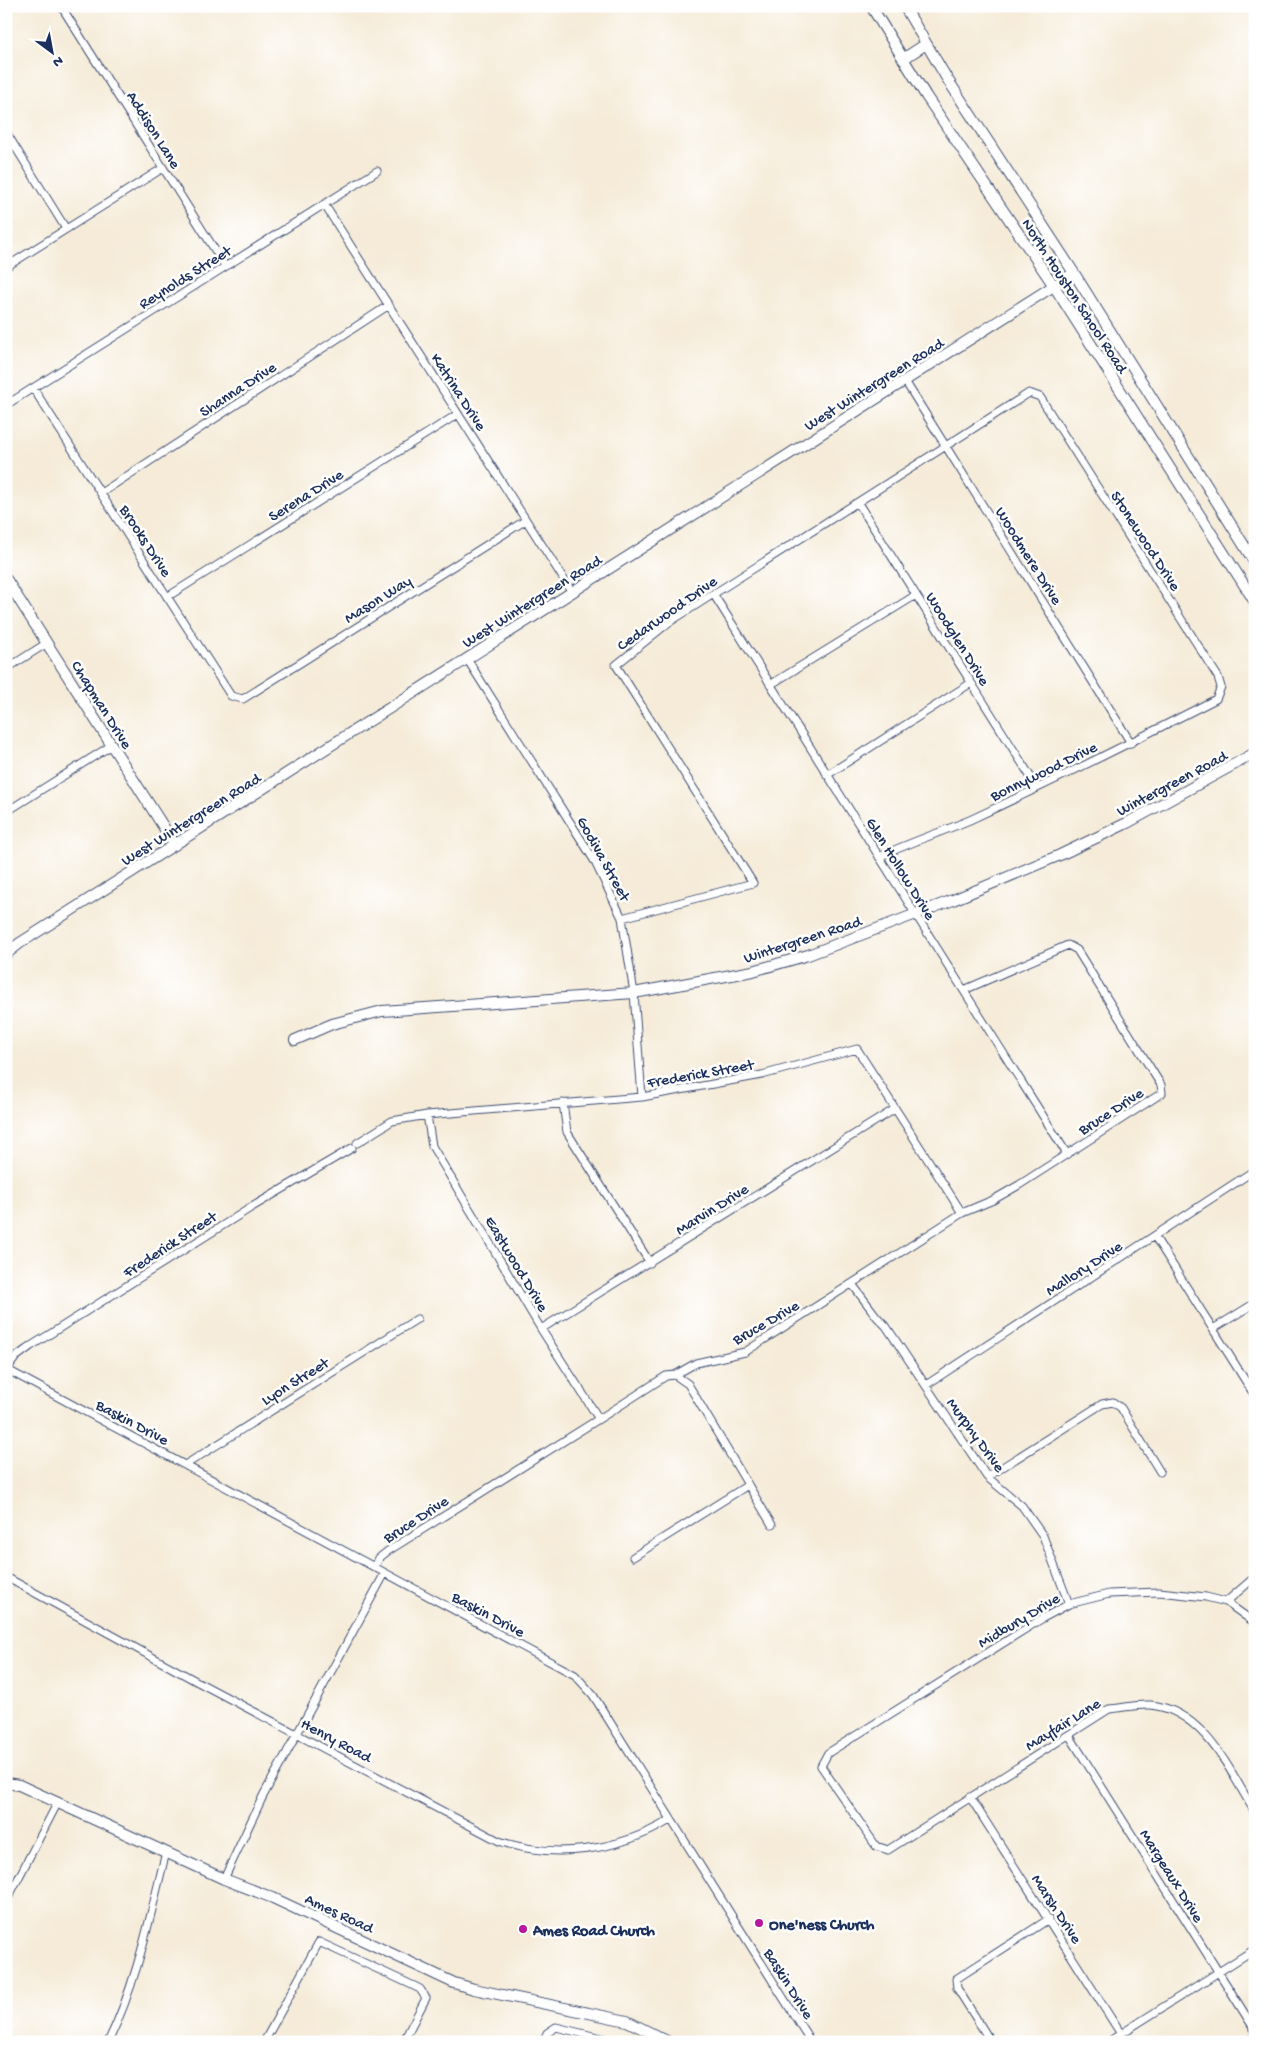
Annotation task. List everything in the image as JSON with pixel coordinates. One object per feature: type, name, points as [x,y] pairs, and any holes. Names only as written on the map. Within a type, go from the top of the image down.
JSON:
[{"type":"main road","name":"North Houston School Road","points":[[871,6],[926,96],[1054,286],[1255,602]]},
{"type":"main road","name":"North Houston School Road","points":[[904,6],[926,44],[1074,273],[1255,563]]},
{"type":"main road","points":[[903,59],[926,44]]},
{"type":"main road","name":"West Wintergreen Road","points":[[6,954],[20,943],[1074,273]]},
{"type":"main road","name":"Chapman Drive","points":[[6,579],[175,845]]},
{"type":"main road","name":"Wintergreen Road","points":[[295,1040],[332,1024],[382,1012],[634,993],[762,968],[808,955],[915,915],[1060,855],[1119,827],[1255,753]]},
{"type":"main road","name":"Ames Road","points":[[6,1783],[19,1785],[58,1802],[224,1879],[273,1898],[454,1983],[474,1989],[627,2021],[669,2042]]},
{"type":"main road","points":[[1250,2042],[1255,2039]]},
{"type":"street","name":"Addison Lane","points":[[61,6],[225,266]]},
{"type":"street","points":[[6,132],[66,229]]},
{"type":"street","points":[[6,267],[163,168]]},
{"type":"street","name":"Reynolds Street","points":[[6,405],[377,171]]},
{"type":"street","name":"Katrina Drive","points":[[324,204],[572,592]]},
{"type":"street","name":"Shanna Drive","points":[[101,493],[389,306]]},
{"type":"street","name":"Woodmere Drive","points":[[905,381],[1131,743]]},
{"type":"street","name":"Brooks Drive","points":[[33,388],[231,696],[243,699]]},
{"type":"street","name":"Cedarwood Drive","points":[[622,918],[752,883],[616,664],[668,623],[1029,393],[1040,397]]},
{"type":"street","name":"Stonewood Drive","points":[[1040,397],[1218,677],[1221,687],[1216,699]]},
{"type":"street","name":"Serena Drive","points":[[167,596],[458,414]]},
{"type":"street","name":"Woodglen Drive","points":[[858,503],[1037,787]]},
{"type":"street","name":"Mason Way","points":[[243,699],[526,520]]},
{"type":"street","name":"Glen Hollow Drive","points":[[714,595],[1067,1154]]},
{"type":"street","points":[[770,685],[916,595]]},
{"type":"street","points":[[6,669],[47,643]]},
{"type":"street","name":"Godiva Street","points":[[468,659],[594,860],[622,918],[634,993],[642,1096]]},
{"type":"street","points":[[826,775],[971,683]]},
{"type":"street","name":"Bonnywood Drive","points":[[879,858],[924,837],[964,822],[1131,743],[1216,699]]},
{"type":"street","points":[[6,812],[112,745]]},
{"type":"street","name":"Bruce Drive","points":[[375,1567],[379,1558],[388,1551],[666,1376],[675,1375],[696,1363],[744,1352],[962,1213],[993,1200],[1162,1093],[1161,1086],[1077,950],[1072,946],[1068,945],[964,990]]},
{"type":"street","name":"Frederick Street","points":[[6,1369],[16,1357],[31,1346],[252,1206],[355,1146],[392,1121],[427,1115],[642,1096],[762,1075],[857,1049],[962,1213]]},
{"type":"street","points":[[563,1103],[567,1132],[650,1264]]},
{"type":"street","name":"Marvin Drive","points":[[541,1330],[650,1264],[895,1109]]},
{"type":"street","name":"Eastwood Drive","points":[[427,1115],[432,1146],[541,1330],[599,1419]]},
{"type":"street","name":"Mallory Drive","points":[[926,1385],[1255,1170]]},
{"type":"street","points":[[1155,1237],[1255,1396]]},
{"type":"street","name":"Murphy Drive","points":[[852,1284],[886,1326],[987,1477],[1022,1506],[1043,1536],[1069,1604]]},
{"type":"street","points":[[1213,1329],[1255,1302]]},
{"type":"street","name":"Lyon Street","points":[[185,1465],[417,1319]]},
{"type":"street","name":"Baskin Drive","points":[[6,1369],[560,1666],[582,1681],[593,1695],[811,2042]]},
{"type":"street","points":[[675,1375],[688,1384],[772,1525]]},
{"type":"street","points":[[987,1477],[1102,1404],[1113,1402],[1121,1408],[1160,1472]]},
{"type":"street","points":[[633,1557],[748,1485]]},
{"type":"street","points":[[224,1879],[263,1796],[384,1573]]},
{"type":"street","name":"Henry Road","points":[[6,1577],[484,1835],[511,1846],[554,1851],[593,1848],[639,1836],[670,1820]]},
{"type":"street","points":[[1226,1602],[1255,1577]]},
{"type":"street","name":"Midbury Drive","points":[[888,1850],[876,1846],[822,1766],[828,1753],[1043,1618],[1069,1604],[1109,1594],[1159,1592],[1206,1597],[1226,1602],[1255,1624]]},
{"type":"street","name":"Mayfair Lane","points":[[888,1850],[1109,1709],[1151,1705],[1179,1713],[1207,1736],[1255,1812]]},
{"type":"street","name":"Margeaux Drive","points":[[1069,1735],[1255,2030]]},
{"type":"street","name":"Marsh Drive","points":[[970,1797],[1121,2034]]},
{"type":"street","points":[[6,1902],[58,1802]]},
{"type":"street","points":[[108,2042],[120,2017],[135,1969],[166,1852]]},
{"type":"street","points":[[991,2042],[957,1988],[956,1979],[1049,1919]]},
{"type":"street","points":[[264,2042],[319,1942],[412,1985],[424,1994],[426,1998],[403,2042]]},
{"type":"street","points":[[1108,2042],[1255,1949]]},
{"type":"street","points":[[542,2042],[547,2033],[556,2028],[614,2040]]},
{"type":"place","name":"One'ness Church","points":[[759,1923]]},
{"type":"place","name":"Ames Road Church","points":[[523,1929]]}]
